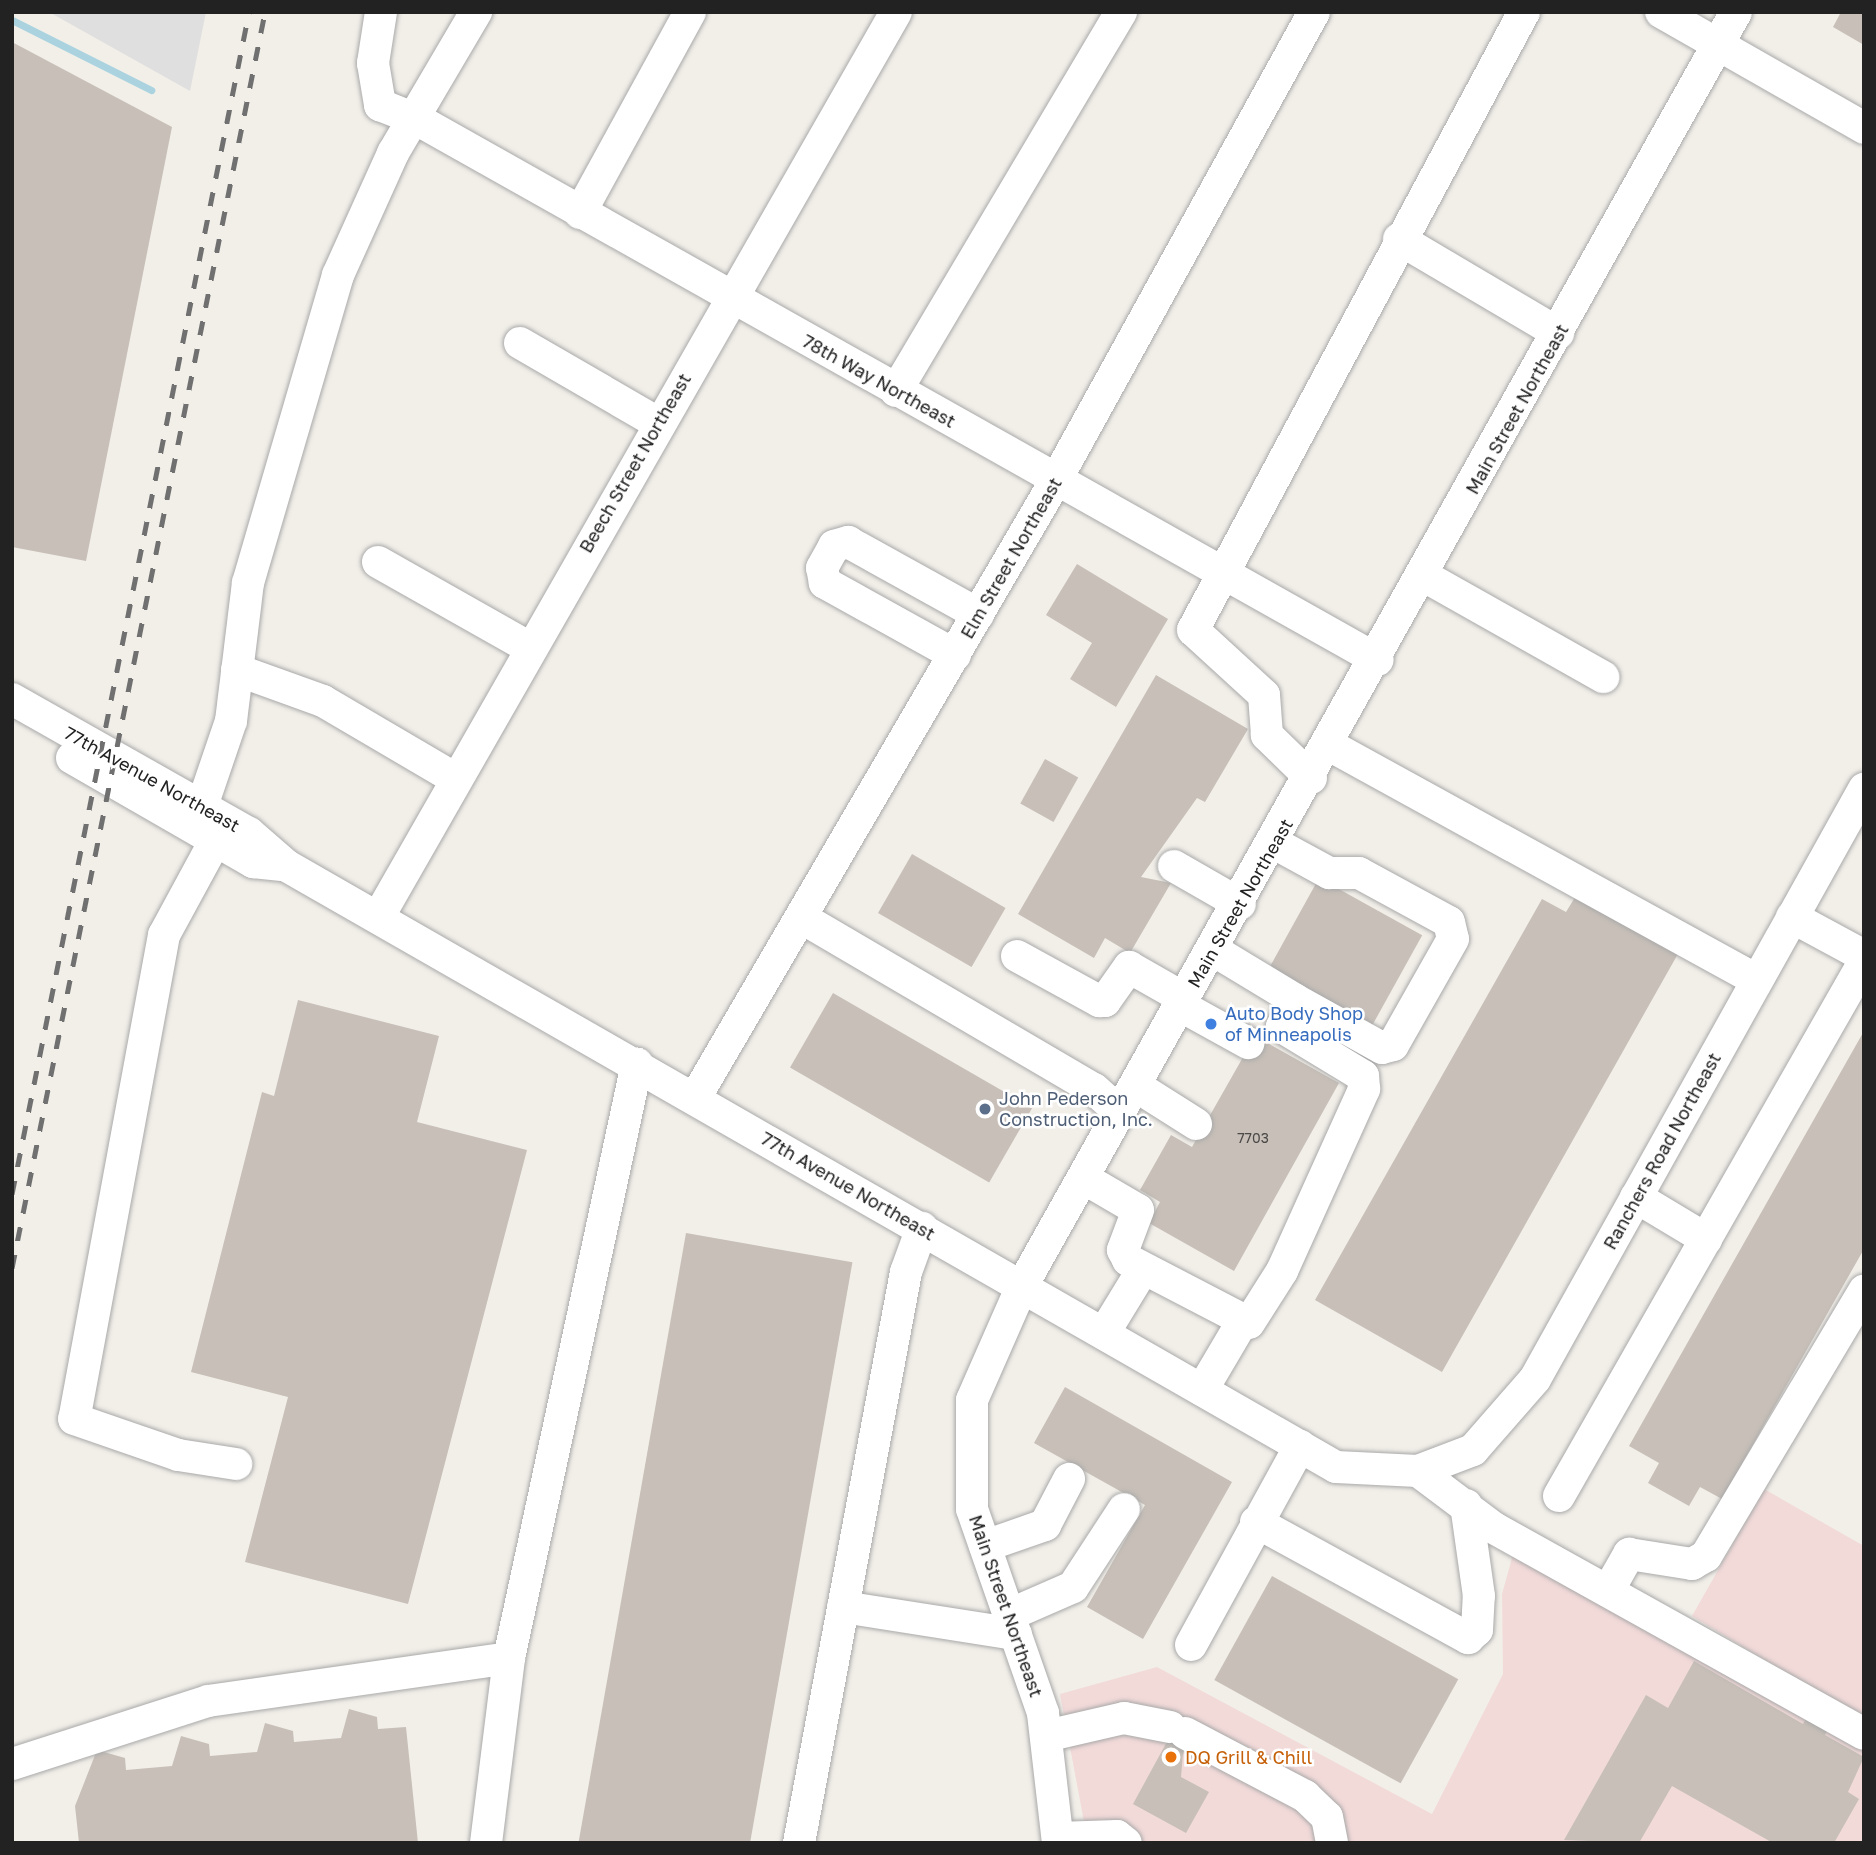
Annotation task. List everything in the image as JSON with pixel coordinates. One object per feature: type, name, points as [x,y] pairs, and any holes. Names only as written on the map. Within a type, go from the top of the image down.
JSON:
[{"type":"street","name":"78th Way Northeast","points":[[381,12],[373,64],[380,105],[418,120],[1378,660]]},
{"type":"street","points":[[202,806],[224,752],[248,583],[338,275],[393,153],[418,120],[476,12]]},
{"type":"street","points":[[580,213],[690,12]]},
{"type":"street","name":"Beech Street Northeast","points":[[379,916],[729,297],[895,12]]},
{"type":"street","points":[[896,390],[1121,12]]},
{"type":"street","name":"Elm Street Northeast","points":[[695,1098],[1056,480],[1314,12]]},
{"type":"street","points":[[1311,778],[1267,735],[1264,695],[1193,631],[1219,571],[1524,12]]},
{"type":"street","points":[[1661,12],[1864,128]]},
{"type":"street","name":"Main Street Northeast","points":[[1058,1840],[1046,1736],[972,1509],[972,1399],[1022,1286],[1378,660],[1737,12]]},
{"type":"street","points":[[1399,239],[1558,333]]},
{"type":"street","points":[[520,343],[658,423]]},
{"type":"street","points":[[955,655],[825,583],[822,568],[834,546],[848,542],[978,614]]},
{"type":"street","points":[[378,562],[530,648]]},
{"type":"street","points":[[1424,576],[1603,677]]},
{"type":"street","points":[[237,670],[323,701],[456,779]]},
{"type":"street","name":"77th Avenue Northeast","points":[[12,699],[202,806],[287,866],[379,916],[1336,1467],[1418,1471]]},
{"type":"street","name":"77th Avenue Northeast","points":[[12,723],[253,862],[287,866]]},
{"type":"street","points":[[1329,745],[1757,980]]},
{"type":"street","name":"Ranchers Road Northeast","points":[[1418,1471],[1473,1450],[1535,1379],[1864,789]]},
{"type":"street","points":[[215,841],[164,935],[74,1419],[178,1455],[236,1464]]},
{"type":"street","points":[[1213,950],[1382,1048],[1393,1045],[1453,939],[1448,922],[1359,873],[1329,873],[1274,843]]},
{"type":"street","points":[[1174,866],[1240,904]]},
{"type":"street","points":[[1792,917],[1864,956]]},
{"type":"street","points":[[802,918],[1094,1089],[1121,1114]]},
{"type":"street","points":[[1017,956],[1099,1001],[1105,1001],[1129,967],[1248,1043]]},
{"type":"street","points":[[1559,1496],[1864,962]]},
{"type":"street","points":[[1084,1179],[1138,1210],[1123,1250],[1143,1269],[1241,1324],[1249,1323],[1282,1271],[1364,1089],[1363,1076],[1338,1056],[1282,1027],[1294,999]]},
{"type":"street","points":[[486,1843],[509,1658],[637,1064]]},
{"type":"street","points":[[1136,1086],[1196,1124]]},
{"type":"street","points":[[1636,1197],[1706,1239]]},
{"type":"street","points":[[799,1843],[906,1272],[922,1228]]},
{"type":"street","points":[[1104,1333],[1143,1269]]},
{"type":"street","points":[[1608,1591],[1629,1554],[1692,1563],[1706,1556],[1864,1291]]},
{"type":"street","points":[[1202,1390],[1241,1324]]},
{"type":"street","points":[[1191,1645],[1300,1446]]},
{"type":"street","points":[[1418,1471],[1465,1505],[1608,1591],[1864,1734]]},
{"type":"street","points":[[985,1546],[1045,1525],[1069,1479]]},
{"type":"street","points":[[1256,1522],[1468,1638],[1477,1630],[1479,1596],[1465,1505]]},
{"type":"street","points":[[843,1607],[1012,1625],[1073,1587],[1124,1509]]},
{"type":"street","points":[[12,1764],[208,1701],[509,1658]]},
{"type":"street","points":[[1046,1736],[1124,1718],[1178,1730],[1305,1796],[1327,1817],[1332,1843]]},
{"type":"street","points":[[1058,1840],[1108,1836],[1126,1843]]},
{"type":"shaded area","points":[[49,12],[206,12],[190,91]]},
{"type":"shaded area","points":[[1764,1489],[1864,1546],[1864,1720],[1692,1616]]},
{"type":"shaded area","points":[[1514,1551],[1864,1743],[1864,1843],[1088,1843],[1060,1694],[1157,1667],[1432,1814],[1503,1674],[1502,1594]]},
{"type":"building","points":[[1841,12],[1864,12],[1864,45],[1833,27]]},
{"type":"building","points":[[12,42],[172,127],[86,561],[12,547]]},
{"type":"building","points":[[1077,564],[1168,619],[1116,707],[1070,679],[1092,643],[1046,615]]},
{"type":"building","points":[[1156,675],[1248,729],[1205,802],[1197,798],[1141,877],[1171,883],[1130,953],[1105,938],[1094,958],[1018,914]]},
{"type":"building","points":[[1045,759],[1078,777],[1054,822],[1020,804]]},
{"type":"building","points":[[912,854],[1006,908],[972,967],[878,913]]},
{"type":"building","points":[[1319,878],[1422,935],[1370,1029],[1267,972]]},
{"type":"building","points":[[1577,894],[1679,952],[1442,1372],[1315,1300],[1542,899],[1566,912]]},
{"type":"building","points":[[833,993],[1032,1108],[989,1182],[790,1067]]},
{"type":"building","points":[[298,1000],[439,1036],[417,1122],[527,1150],[408,1604],[245,1562],[288,1397],[191,1372],[262,1092],[274,1096]]},
{"type":"building","points":[[1864,1031],[1864,1249],[1722,1499],[1700,1487],[1689,1506],[1648,1483],[1659,1463],[1629,1446]]},
{"type":"building","points":[[1255,1036],[1339,1083],[1234,1271],[1149,1223],[1160,1202],[1140,1190],[1171,1135],[1192,1147]]},
{"type":"building","points":[[686,1233],[852,1262],[750,1843],[578,1843]]},
{"type":"building","points":[[1065,1387],[1232,1482],[1143,1639],[1087,1607],[1145,1505],[1034,1443]]},
{"type":"building","points":[[1272,1576],[1458,1679],[1401,1783],[1214,1680]]},
{"type":"building","points":[[1694,1661],[1803,1724],[1809,1713],[1830,1725],[1825,1735],[1864,1757],[1848,1792],[1859,1799],[1834,1843],[1773,1843],[1672,1786],[1639,1843],[1564,1840],[1646,1695],[1668,1708]]},
{"type":"building","points":[[349,1709],[377,1717],[378,1729],[406,1727],[418,1843],[79,1843],[75,1806],[97,1750],[125,1758],[126,1770],[172,1766],[181,1736],[209,1744],[210,1756],[257,1752],[265,1723],[293,1731],[294,1742],[341,1738]]},
{"type":"building","name":"DQ Grill & Chill","points":[[1171,1710],[1186,1718],[1181,1777],[1209,1792],[1186,1833],[1133,1804],[1169,1738]]},
{"type":"waterway","points":[[12,20],[151,90]]},
{"type":"railway","points":[[12,1194],[249,12]]},
{"type":"railway","points":[[12,1268],[265,12]]},
{"type":"place","name":"Auto Body Shop of Minneapolis","points":[[1211,1024]]},
{"type":"place","name":"John Pederson Construction, Inc.","points":[[985,1109]]},
{"type":"place","name":"DQ Grill & Chill","points":[[1171,1757]]}]
